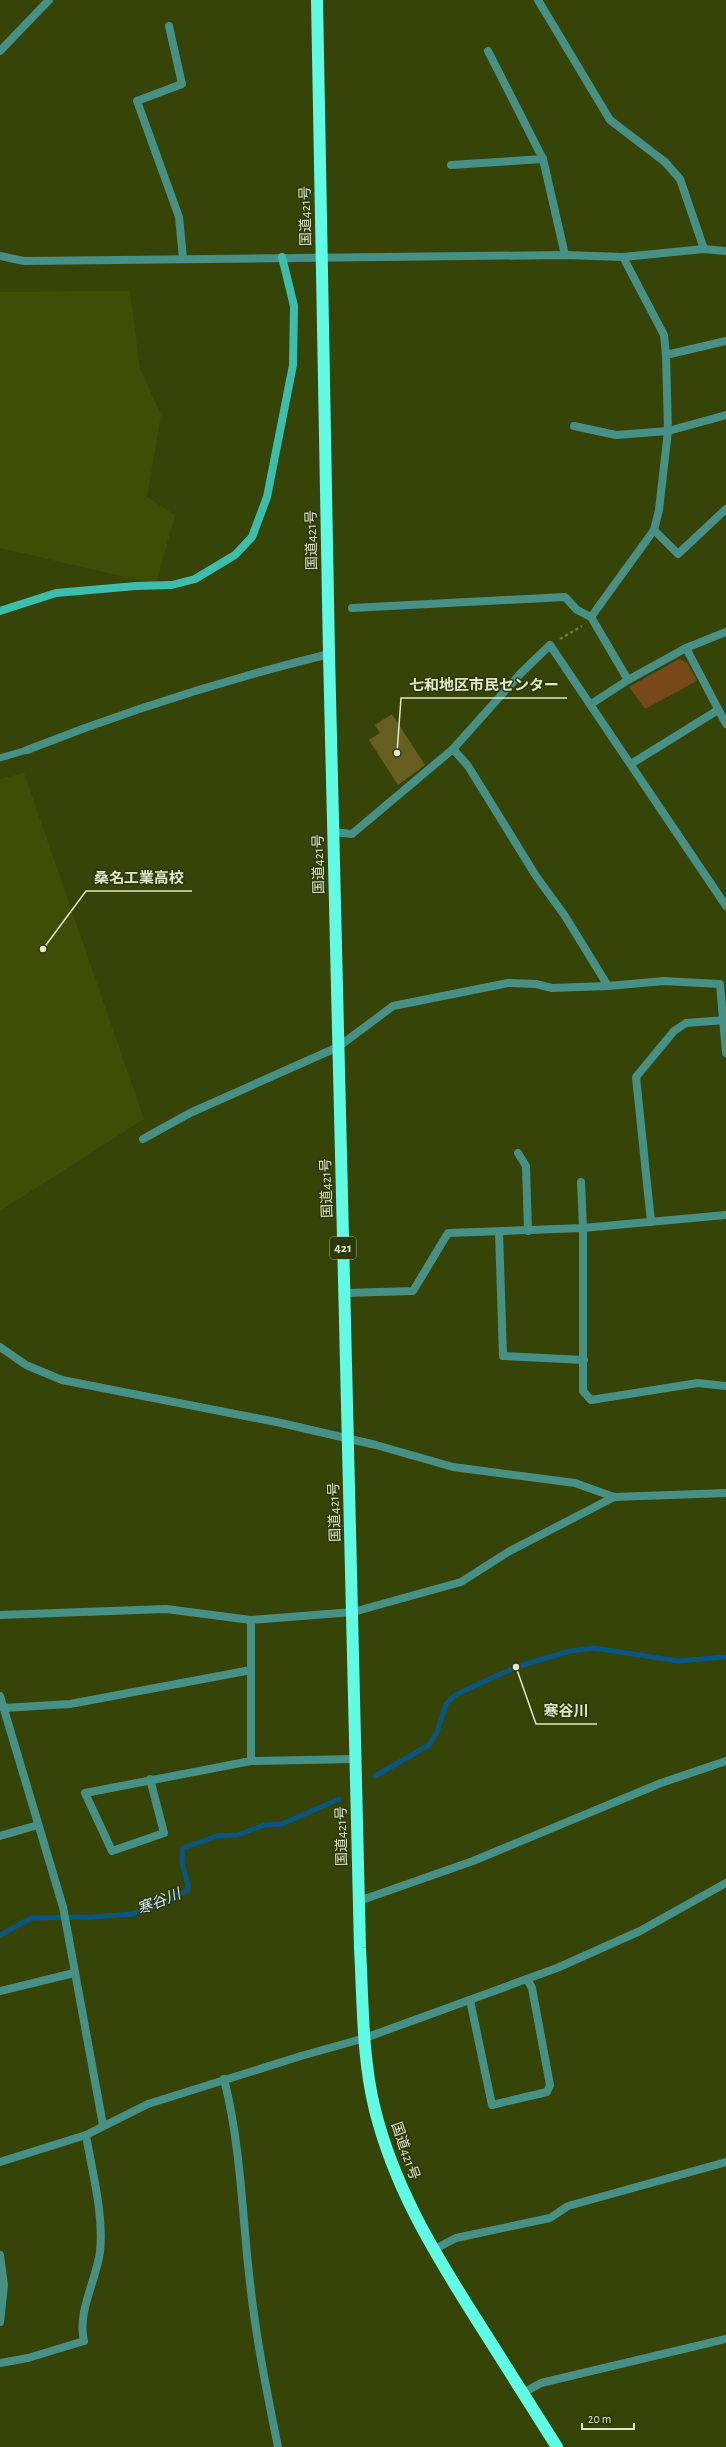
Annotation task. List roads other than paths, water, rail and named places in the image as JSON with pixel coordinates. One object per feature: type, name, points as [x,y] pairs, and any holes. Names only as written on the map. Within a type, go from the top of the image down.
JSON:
[{"type":"highway","name":"国道421号","points":[[318,0],[329,654],[338,1047],[359,1901],[365,2038],[371,2089],[384,2141],[394,2172],[409,2206],[433,2250],[557,2447]]},
{"type":"street","points":[[0,51],[49,0]]},
{"type":"street","points":[[538,0],[610,120],[665,162],[680,179],[704,249]]},
{"type":"street","points":[[169,26],[182,84],[137,102],[179,217],[183,258]]},
{"type":"street","points":[[488,51],[543,159],[565,255]]},
{"type":"street","points":[[451,165],[543,159]]},
{"type":"street","points":[[0,256],[24,261],[282,257],[623,256],[704,249],[726,251]]},
{"type":"street","points":[[591,619],[654,530],[659,510],[668,431],[664,335],[623,256]]},
{"type":"street","points":[[0,611],[56,593],[136,586],[172,585],[195,579],[235,555],[252,537],[268,490],[293,365],[294,306],[282,257]]},
{"type":"street","points":[[666,355],[726,341]]},
{"type":"street","points":[[574,426],[616,434],[668,431],[726,415]]},
{"type":"street","points":[[654,530],[678,554],[726,509]]},
{"type":"street","points":[[352,608],[565,597],[577,610],[591,619],[628,680]]},
{"type":"street","points":[[591,704],[628,680],[686,648],[726,632]]},
{"type":"street","points":[[334,832],[352,834],[453,749],[521,673],[550,646],[591,704],[726,906]]},
{"type":"street","points":[[686,648],[726,724]]},
{"type":"street","points":[[27,750],[108,719],[274,668],[329,654]]},
{"type":"street","points":[[631,764],[718,710]]},
{"type":"street","points":[[453,749],[468,766],[536,876],[566,916],[608,986]]},
{"type":"street","points":[[143,1139],[190,1113],[338,1047],[393,1006],[508,983],[536,984],[552,988],[608,986],[664,981],[720,984],[726,1053]]},
{"type":"street","points":[[651,1222],[636,1077],[674,1031],[686,1024],[724,1020]]},
{"type":"street","points":[[518,1153],[526,1166],[528,1231]]},
{"type":"street","points":[[581,1182],[583,1228],[583,1391],[591,1400],[698,1383],[726,1386]]},
{"type":"street","points":[[345,1293],[413,1291],[448,1233],[583,1228],[726,1215]]},
{"type":"street","points":[[500,1232],[503,1356],[584,1360]]},
{"type":"street","points":[[0,1347],[26,1365],[62,1380],[282,1422],[453,1467],[574,1483],[614,1497],[726,1493]]},
{"type":"street","points":[[0,1615],[166,1609],[251,1620],[353,1612],[461,1582],[508,1552],[614,1497]]},
{"type":"street","points":[[251,1620],[251,1761]]},
{"type":"street","points":[[3,1708],[70,1704],[251,1670]]},
{"type":"street","points":[[0,1696],[62,1907],[103,2125]]},
{"type":"street","points":[[150,1779],[164,1833],[112,1851],[85,1793],[150,1779],[251,1761],[356,1760]]},
{"type":"street","points":[[359,1901],[473,1861],[661,1783],[726,1761]]},
{"type":"street","points":[[0,1836],[38,1825]]},
{"type":"street","points":[[0,2162],[86,2135],[103,2125],[148,2104],[224,2079],[365,2038],[527,1979],[640,1931],[726,1883]]},
{"type":"street","points":[[0,1991],[74,1973]]},
{"type":"street","points":[[470,2000],[492,2105],[547,2092],[550,2085],[532,1988],[527,1979]]},
{"type":"street","points":[[224,2079],[235,2133],[250,2284],[262,2356],[264,2380],[278,2447]]},
{"type":"street","points":[[0,2363],[28,2358],[84,2341],[81,2328],[100,2253],[101,2232],[86,2135]]},
{"type":"street","points":[[433,2250],[456,2238],[550,2218],[568,2206],[726,2162]]},
{"type":"street","points":[[0,2255],[4,2285],[0,2322]]},
{"type":"street","points":[[523,2393],[541,2383],[726,2339]]},
{"type":"lane","points":[[0,758],[27,750]]},
{"type":"waterway","name":"寒谷川","points":[[375,1776],[429,1745],[437,1732],[446,1704],[455,1695],[516,1667],[570,1651],[594,1648],[678,1661],[726,1657]]},
{"type":"waterway","name":"寒谷川","points":[[0,1935],[31,1918],[93,1917],[132,1914],[157,1906],[188,1890],[182,1863],[183,1848],[217,1836],[238,1835],[264,1825],[282,1824],[339,1799]]},
{"type":"place","name":"七和地区市民センター","points":[[397,753]]},
{"type":"place","name":"桑名工業高校","points":[[43,949]]},
{"type":"place","name":"寒谷川","points":[[516,1667]]}]
